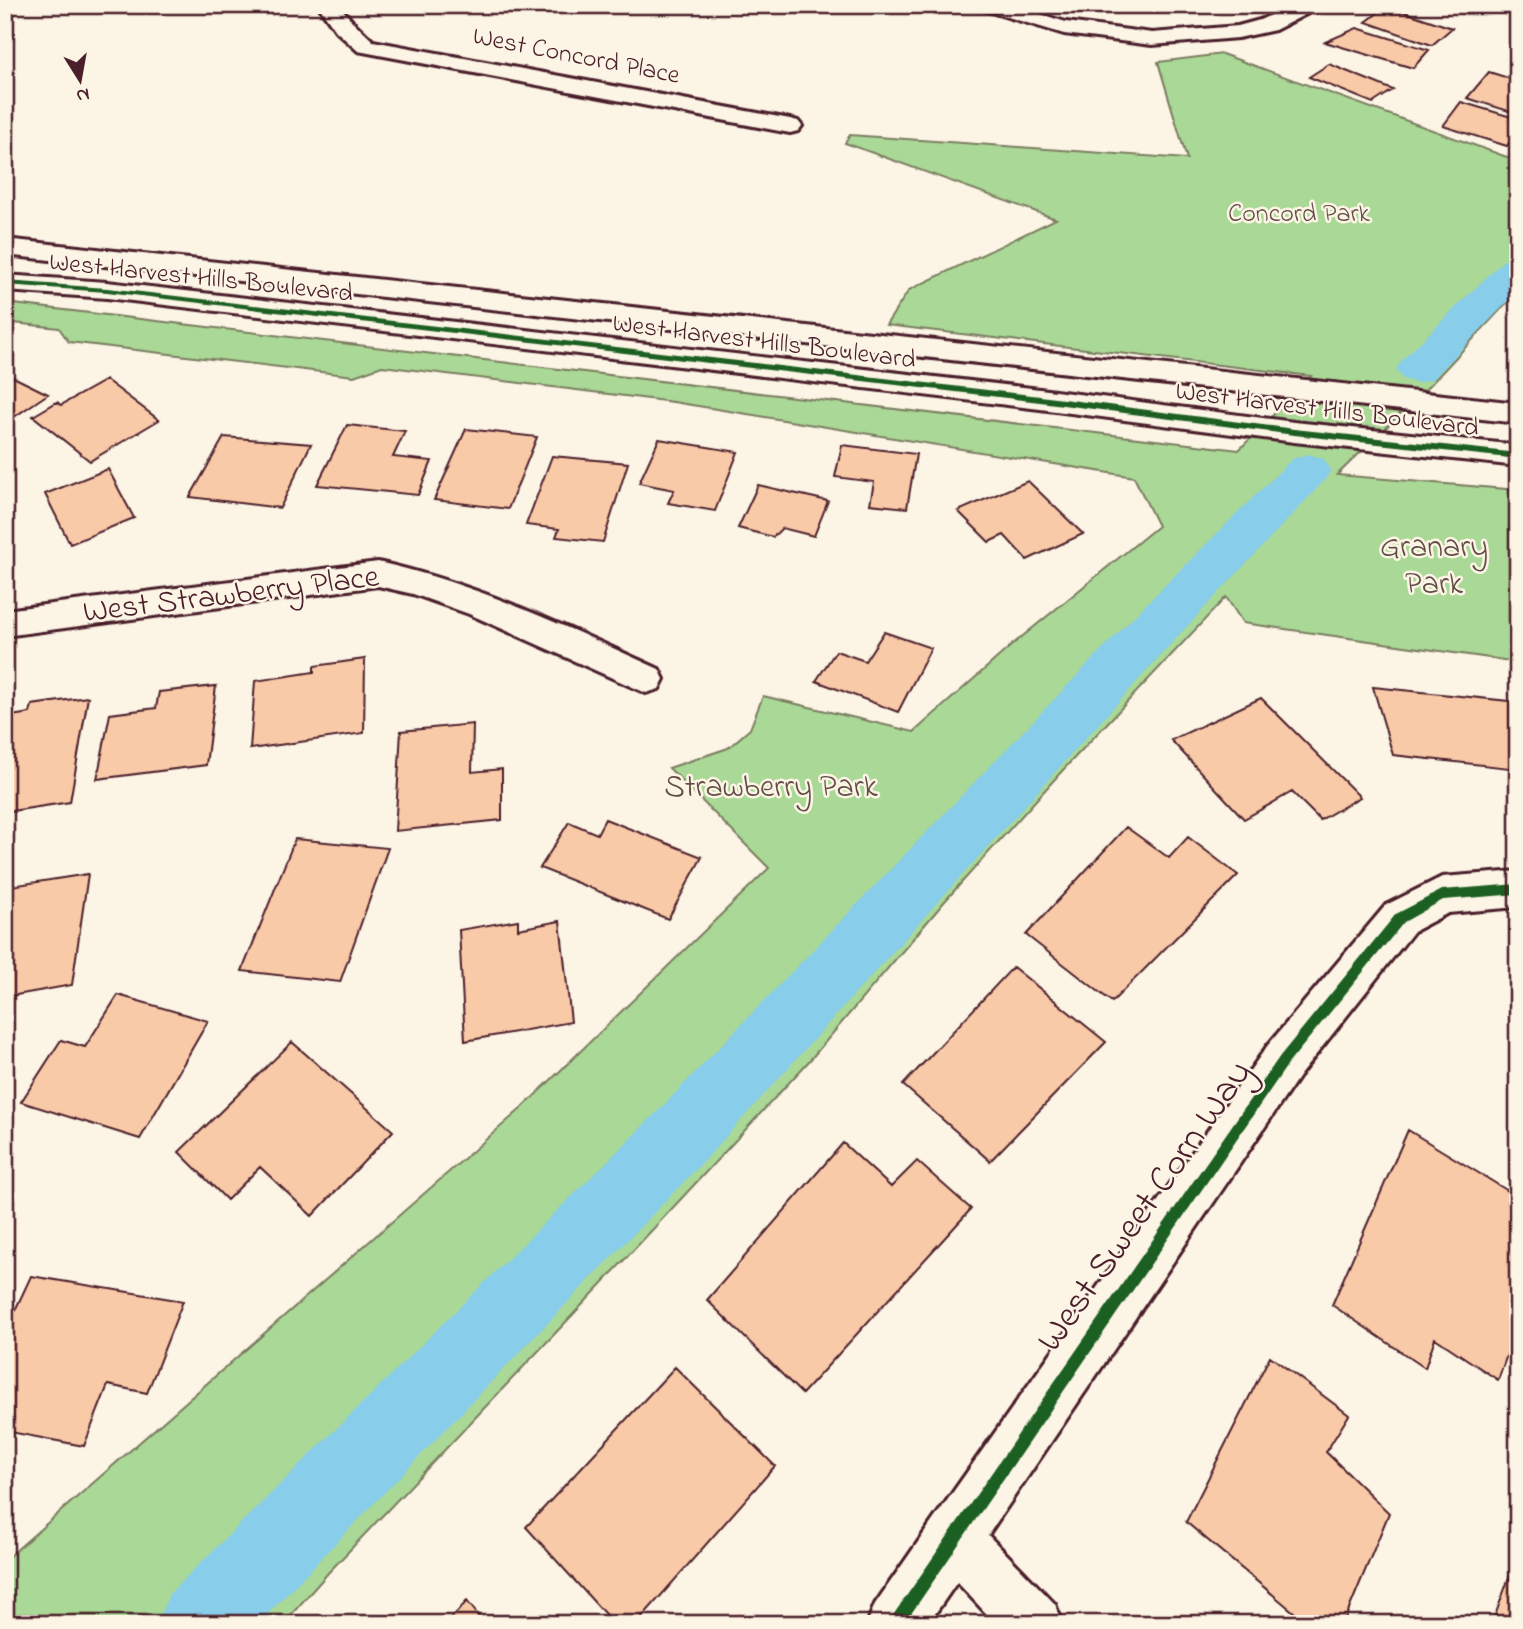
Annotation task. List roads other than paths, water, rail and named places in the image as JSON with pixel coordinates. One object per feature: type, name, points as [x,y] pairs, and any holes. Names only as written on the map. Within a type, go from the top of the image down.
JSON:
[{"type":"street","name":"West Concord Place","points":[[328,5],[344,26],[366,46],[790,126]]},
{"type":"street","points":[[988,5],[1064,28],[1152,38],[1238,32],[1268,25],[1310,5]]},
{"type":"street","name":"West Harvest Hills Boulevard","points":[[5,247],[1518,412]]},
{"type":"street","name":"West Harvest Hills Boulevard","points":[[5,283],[107,290],[1002,394],[1294,432],[1518,456]]},
{"type":"street","name":"West Strawberry Place","points":[[5,623],[378,574],[418,582],[460,595],[646,679]]},
{"type":"street","name":"West Sweet Corn Way","points":[[895,1624],[1284,1060],[1399,918],[1443,895],[1508,889]]},
{"type":"street","points":[[953,1538],[1035,1624]]},
{"type":"waterway","points":[[1418,369],[1518,268]]},
{"type":"waterway","points":[[199,1624],[681,1136],[1161,621],[1308,470]]},
{"type":"park label","name":"Concord Park","points":[[1299,215]]},
{"type":"park label","name":"Granary Park","points":[[1434,566]]},
{"type":"park label","name":"Strawberry Park","points":[[771,788]]}]
